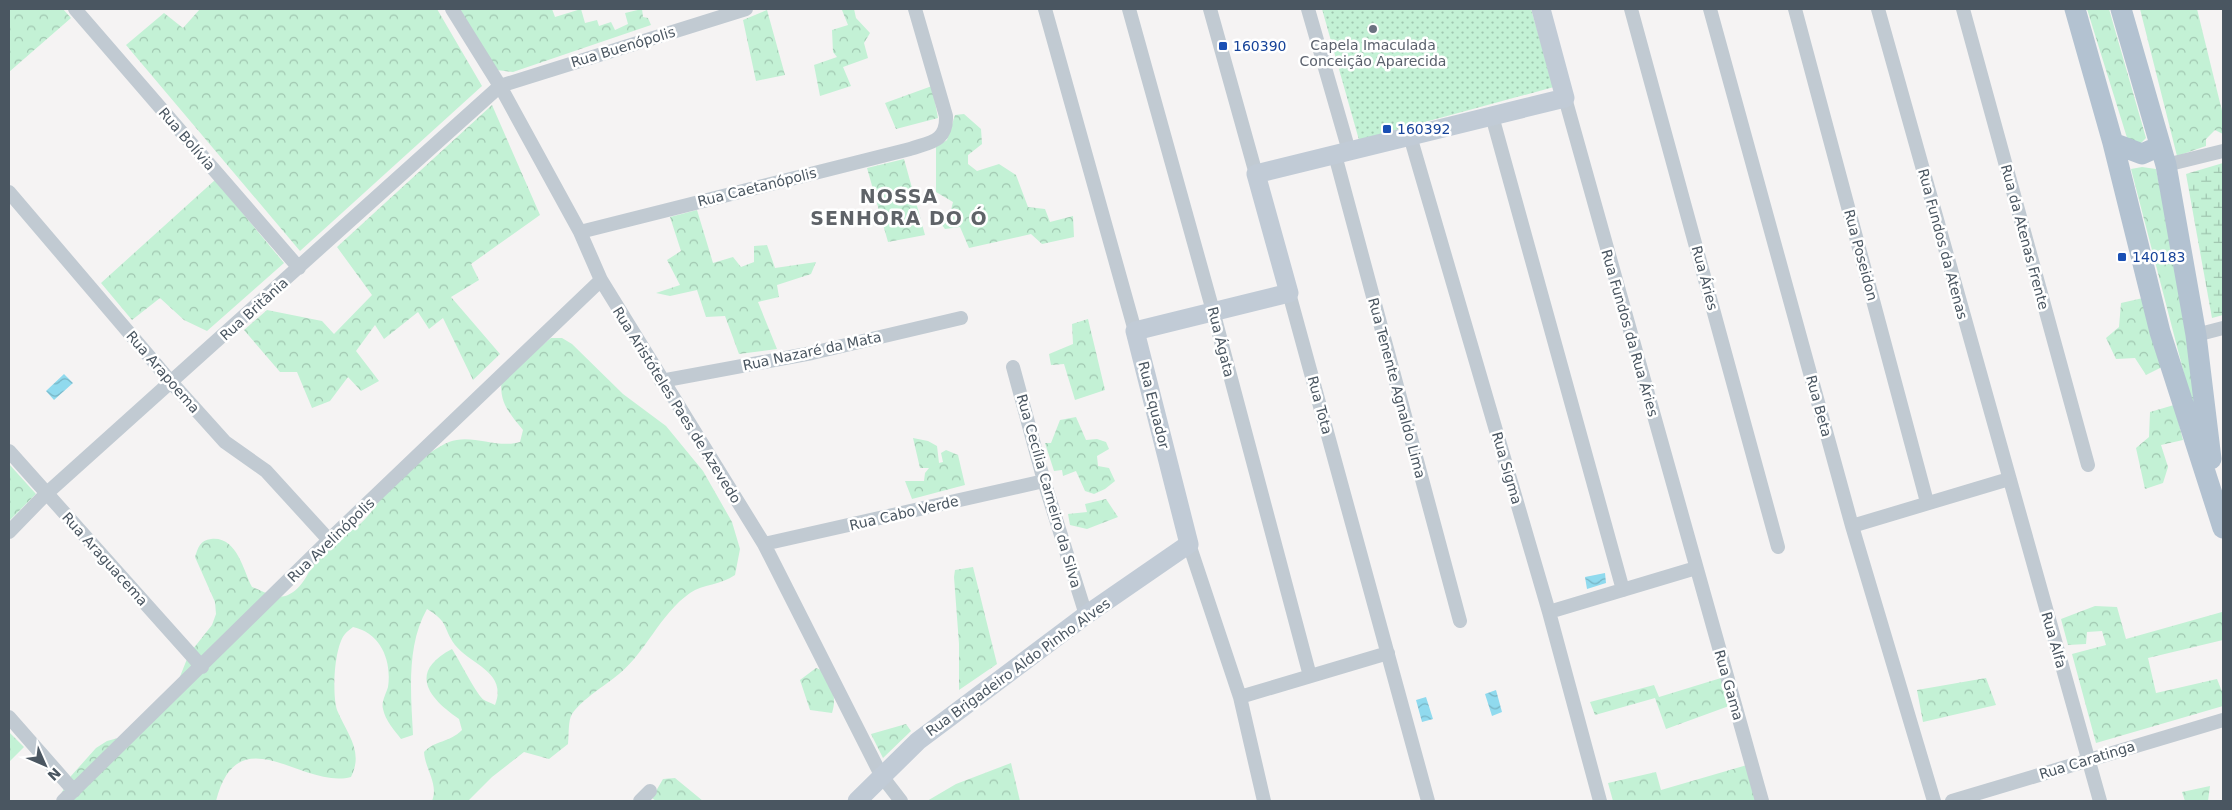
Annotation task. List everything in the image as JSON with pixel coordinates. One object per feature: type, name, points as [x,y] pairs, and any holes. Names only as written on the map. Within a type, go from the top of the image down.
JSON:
[{"type":"main road","points":[[2075,9],[2113,143],[2160,332],[2220,515]]},
{"type":"main road","points":[[2120,9],[2163,155],[2196,335],[2220,515]]},
{"type":"main road","points":[[2113,143],[2142,154],[2163,155]]},
{"type":"street","name":"Rua Bolívia","points":[[75,9],[299,268]]},
{"type":"street","name":"Rua Aristóteles Paes de Azevedo","points":[[452,9],[500,86],[580,232],[600,280],[764,544],[881,775],[901,801]]},
{"type":"street","name":"Rua Buenópolis","points":[[500,86],[746,9]]},
{"type":"street","name":"Rua Caetanópolis","points":[[580,232],[933,141],[941,137],[947,128],[946,116],[914,9]]},
{"type":"street","name":"Rua Equador","points":[[1045,9],[1134,331],[1189,544],[1240,697],[1264,801]]},
{"type":"street","name":"Rua Ágata","points":[[1128,9],[1213,312],[1310,676]]},
{"type":"street","name":"Rua Tota","points":[[1210,9],[1428,801]]},
{"type":"street","name":"Rua Tenente Agnaldo Lima","points":[[1308,9],[1342,153],[1460,621]]},
{"type":"street","points":[[1256,174],[1565,98],[1541,9]]},
{"type":"street","name":"Rua Áries","points":[[1631,9],[1778,547]]},
{"type":"street","name":"Rua Beta","points":[[1710,9],[1852,526],[1934,801]]},
{"type":"street","name":"Rua Poseidon","points":[[1795,9],[1927,502]]},
{"type":"street","name":"Rua Fundos da Atenas","points":[[1878,9],[2008,479]]},
{"type":"street","name":"Rua da Atenas Frente","points":[[1963,9],[2088,464]]},
{"type":"street","name":"Rua Britânia","points":[[9,532],[46,494],[500,86]]},
{"type":"street","name":"Rua Fundos da Rua Áries","points":[[1565,98],[1696,568]]},
{"type":"street","points":[[1492,116],[1623,590]]},
{"type":"street","name":"Rua Sigma","points":[[1410,136],[1548,612],[1600,801]]},
{"type":"street","points":[[2163,155],[2223,151]]},
{"type":"street","name":"Rua Arapoema","points":[[9,192],[171,382],[225,442],[266,471],[329,540]]},
{"type":"street","name":"Rua Avelinópolis","points":[[68,796],[202,667],[329,540],[600,280]]},
{"type":"street","points":[[1134,331],[1289,293]]},
{"type":"street","name":"Rua Nazaré da Mata","points":[[662,381],[812,354],[962,318]]},
{"type":"street","points":[[2196,335],[2223,328]]},
{"type":"street","name":"Rua Cecília Carneiro da Silva","points":[[1013,367],[1044,481],[1086,615]]},
{"type":"street","name":"Rua Araguacema","points":[[9,451],[202,667]]},
{"type":"street","points":[[1852,526],[2008,479]]},
{"type":"street","name":"Rua Alfa","points":[[2008,479],[2100,801]]},
{"type":"street","name":"Rua Cabo Verde","points":[[764,544],[1044,481]]},
{"type":"street","name":"Rua Brigadeiro Aldo Pinho Alves","points":[[857,801],[881,775],[918,741],[1086,615],[1189,544]]},
{"type":"street","points":[[1548,612],[1696,568]]},
{"type":"street","name":"Rua Gama","points":[[1696,568],[1762,801]]},
{"type":"street","points":[[1240,697],[1388,653]]},
{"type":"street","points":[[9,717],[68,796]]},
{"type":"street","name":"Rua Caratinga","points":[[1952,801],[2223,720]]},
{"type":"green space","points":[[9,9],[63,9],[71,18],[9,72]]},
{"type":"green space","points":[[200,9],[437,9],[482,86],[300,251],[126,45],[164,13],[183,28]]},
{"type":"green space","points":[[459,9],[552,9],[555,17],[581,9],[585,23],[597,20],[599,26],[611,22],[615,30],[628,24],[625,13],[642,9],[643,17],[648,18],[651,25],[513,72],[497,70]]},
{"type":"green space","points":[[854,9],[856,18],[870,33],[864,43],[868,58],[843,67],[851,86],[820,96],[814,65],[837,57],[833,52],[832,30],[848,25],[842,10]]},
{"type":"green space","points":[[1322,9],[1531,9],[1554,87],[1359,140]]},
{"type":"green space","points":[[2087,9],[2109,9],[2146,138],[2140,144],[2128,141]]},
{"type":"green space","points":[[2140,9],[2197,9],[2223,115],[2223,134],[2215,130],[2206,139],[2206,146],[2177,156]]},
{"type":"green space","points":[[767,10],[785,75],[756,81],[743,20]]},
{"type":"green space","points":[[932,86],[938,118],[896,129],[885,103]]},
{"type":"green space","points":[[492,105],[540,215],[471,264],[479,280],[451,297],[500,354],[473,380],[443,318],[429,329],[418,312],[384,339],[375,325],[356,351],[379,381],[361,391],[348,377],[330,401],[312,408],[297,372],[280,372],[244,330],[267,310],[322,321],[334,334],[372,295],[337,247]]},
{"type":"green space","points":[[964,114],[981,129],[982,144],[968,155],[968,164],[977,171],[999,164],[1016,175],[1028,207],[1045,209],[1050,222],[1073,216],[1074,237],[1042,244],[1031,234],[969,248],[960,227],[945,229],[938,220],[951,210],[953,202],[936,192],[936,147],[947,140],[955,115]]},
{"type":"green space","points":[[904,159],[925,235],[888,242],[867,168]]},
{"type":"green space","points":[[2223,163],[2223,315],[2212,318],[2186,174]]},
{"type":"green space","points":[[2142,167],[2156,169],[2175,261],[2202,443],[2131,169]]},
{"type":"green space","points":[[215,180],[284,263],[207,331],[184,320],[160,298],[132,320],[101,283]]},
{"type":"green space","points":[[697,210],[713,263],[733,257],[741,267],[754,262],[754,246],[767,245],[775,268],[816,262],[811,274],[777,285],[779,297],[758,302],[777,349],[739,354],[725,316],[706,317],[697,290],[670,296],[656,293],[680,285],[667,260],[681,251],[670,217]]},
{"type":"green space","points":[[2143,298],[2162,367],[2146,375],[2135,358],[2116,359],[2106,338],[2119,327],[2121,303]]},
{"type":"green space","points":[[1088,319],[1105,390],[1075,400],[1064,364],[1051,365],[1049,354],[1073,344],[1072,324]]},
{"type":"green space","points":[[551,338],[562,338],[572,344],[623,394],[666,426],[703,471],[732,522],[740,549],[735,575],[724,581],[695,590],[679,602],[661,622],[629,665],[576,708],[570,720],[568,744],[549,759],[524,752],[492,777],[468,801],[432,801],[434,789],[424,752],[433,745],[452,737],[462,730],[459,719],[439,702],[427,685],[430,667],[438,658],[452,649],[473,685],[485,701],[495,705],[498,694],[492,677],[455,645],[443,622],[427,609],[420,623],[411,670],[413,735],[401,739],[384,713],[383,704],[389,677],[386,658],[377,642],[363,630],[353,627],[341,640],[336,660],[335,703],[355,751],[355,768],[351,777],[332,778],[313,774],[274,761],[256,759],[240,762],[226,776],[216,801],[57,801],[71,776],[96,748],[107,741],[129,735],[175,689],[189,654],[212,625],[216,614],[215,602],[195,557],[202,543],[211,539],[227,543],[238,556],[252,587],[279,596],[288,595],[298,588],[321,555],[360,524],[395,482],[433,451],[449,442],[466,439],[502,444],[520,442],[523,430],[509,412],[503,400],[502,378]]},
{"type":"green space","points":[[2174,405],[2183,440],[2161,445],[2168,467],[2163,483],[2145,489],[2136,448],[2149,437],[2150,412]]},
{"type":"green space","points":[[1076,417],[1086,440],[1097,439],[1106,442],[1109,449],[1097,456],[1098,466],[1109,468],[1115,481],[1105,489],[1094,494],[1085,491],[1076,471],[1063,476],[1062,470],[1054,471],[1045,443],[1051,443],[1060,420]]},
{"type":"green space","points":[[913,438],[928,441],[937,446],[939,463],[943,462],[941,453],[946,450],[958,455],[965,485],[912,499],[905,481],[924,481],[925,473],[929,468],[920,468]]},
{"type":"green space","points":[[9,464],[36,494],[9,521]]},
{"type":"green space","points":[[1106,499],[1118,517],[1087,529],[1070,525],[1068,514],[1087,512],[1085,504]]},
{"type":"green space","points":[[973,567],[997,664],[959,690],[959,644],[954,577],[955,570]]},
{"type":"green space","points":[[2095,606],[2117,607],[2126,639],[2222,612],[2223,640],[2148,658],[2156,693],[2217,679],[2223,694],[2223,706],[2096,743],[2072,654],[2106,645],[2102,631],[2087,632],[2086,644],[2068,645],[2061,619]]},
{"type":"green space","points":[[816,668],[824,671],[831,687],[834,697],[832,713],[810,710],[800,680]]},
{"type":"green space","points":[[1721,678],[1729,706],[1666,729],[1655,698],[1595,715],[1590,702],[1654,685],[1659,697]]},
{"type":"green space","points":[[1986,678],[1996,705],[1923,722],[1917,690]]},
{"type":"green space","points":[[906,724],[911,731],[883,758],[871,734]]},
{"type":"green space","points":[[9,732],[24,747],[9,762]]},
{"type":"green space","points":[[1011,763],[1020,801],[927,801],[956,784]]},
{"type":"green space","points":[[1747,765],[1758,801],[1613,801],[1608,783],[1656,772],[1661,790]]},
{"type":"green space","points":[[675,778],[703,801],[656,801],[652,798],[663,779]]},
{"type":"green space","points":[[2210,786],[2208,801],[2185,801],[2182,792]]},
{"type":"water","points":[[64,374],[73,383],[54,400],[46,391]]},
{"type":"water","points":[[1605,573],[1606,583],[1587,589],[1585,577]]},
{"type":"water","points":[[1496,690],[1502,712],[1492,716],[1485,694]]},
{"type":"water","points":[[1426,697],[1433,719],[1422,722],[1416,700]]},
{"type":"place","name":"Capela Imaculada Conceição Aparecida","points":[[1373,29]]},
{"type":"place","name":"160390","points":[[1223,46]]},
{"type":"place","name":"160392","points":[[1387,129]]},
{"type":"place","name":"140183","points":[[2122,257]]},
{"type":"district","name":"NOSSA SENHORA DO Ó","points":[[899,207]]}]
